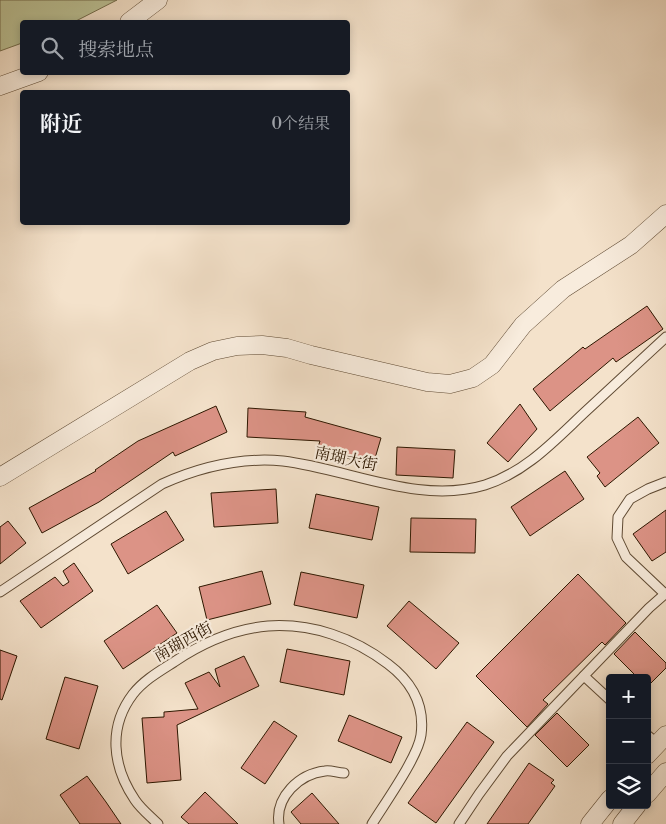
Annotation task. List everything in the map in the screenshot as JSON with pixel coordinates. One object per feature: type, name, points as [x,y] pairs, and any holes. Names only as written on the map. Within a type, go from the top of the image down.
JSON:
[{"type":"street","points":[[132,20],[158,0]]},
{"type":"street","points":[[0,86],[30,75]]},
{"type":"street","points":[[0,478],[190,361],[213,351],[237,346],[262,345],[287,348],[427,382],[450,384],[473,378],[492,365],[524,326],[556,295],[630,246],[666,214]]},
{"type":"street","points":[[651,789],[666,772]]},
{"type":"street","points":[[590,824],[606,803]]},
{"type":"street","points":[[622,824],[634,809]]},
{"type":"lane","name":"南瑚大街","points":[[0,592],[162,484],[190,472],[220,464],[282,461],[422,491],[454,491],[485,485],[514,472],[540,454],[666,337]]},
{"type":"lane","points":[[459,824],[508,756],[649,608],[666,593],[626,557],[617,538],[618,517],[630,499],[666,482]]},
{"type":"lane","name":"南瑚西街","points":[[158,824],[136,801],[123,780],[116,757],[115,733],[122,712],[133,694],[148,679],[190,651],[241,630],[268,626],[324,631],[350,640],[396,670],[410,684],[418,700],[422,718],[421,737],[414,754],[372,824]]},
{"type":"lane","points":[[584,676],[606,696]]},
{"type":"lane","points":[[279,824],[278,818],[283,800],[293,785],[308,775],[326,771],[344,773]]},
{"type":"green space","points":[[0,0],[117,0],[78,20],[20,20],[20,44],[0,51]]},
{"type":"building","points":[[647,306],[663,329],[616,362],[613,358],[550,411],[533,389],[583,347],[585,349]]},
{"type":"building","points":[[520,404],[537,429],[508,462],[487,443]]},
{"type":"building","points":[[216,406],[227,432],[175,456],[173,452],[99,502],[42,533],[29,508],[96,471],[138,441]]},
{"type":"building","points":[[248,408],[306,412],[305,417],[381,438],[373,465],[317,450],[320,441],[247,437]]},
{"type":"building","points":[[638,417],[659,443],[605,487],[597,476],[600,473],[587,457]]},
{"type":"building","points":[[397,447],[455,450],[453,478],[396,475]]},
{"type":"building","points":[[565,471],[584,499],[530,536],[511,507]]},
{"type":"building","points":[[276,489],[278,523],[214,527],[211,493]]},
{"type":"building","points":[[316,494],[379,507],[372,540],[309,528]]},
{"type":"building","points":[[666,510],[666,552],[652,561],[633,534]]},
{"type":"building","points":[[166,511],[184,540],[128,574],[111,544]]},
{"type":"building","points":[[411,518],[476,519],[475,553],[410,552]]},
{"type":"building","points":[[8,521],[26,543],[0,564],[0,527]]},
{"type":"building","points":[[74,563],[93,591],[41,628],[20,601],[55,577],[63,586],[69,582],[63,571]]},
{"type":"building","points":[[262,571],[271,604],[207,620],[199,587]]},
{"type":"building","points":[[301,572],[364,585],[357,618],[294,605]]},
{"type":"building","points":[[578,574],[626,623],[605,645],[602,642],[543,700],[548,704],[527,727],[476,676]]},
{"type":"building","points":[[409,601],[459,643],[436,669],[387,626]]},
{"type":"building","points":[[157,605],[177,633],[123,669],[104,641]]},
{"type":"building","points":[[635,632],[666,663],[666,668],[651,683],[651,674],[634,674],[614,654]]},
{"type":"building","points":[[287,649],[350,661],[344,695],[280,682]]},
{"type":"building","points":[[0,650],[17,656],[2,700],[0,699]]},
{"type":"building","points":[[244,656],[259,686],[177,725],[181,780],[147,783],[142,718],[164,717],[164,712],[198,709],[185,683],[209,672],[220,687],[215,669]]},
{"type":"building","points":[[65,677],[98,686],[79,749],[46,739]]},
{"type":"building","points":[[557,713],[589,745],[567,767],[535,735]]},
{"type":"building","points":[[349,715],[402,737],[391,763],[338,741]]},
{"type":"building","points":[[274,721],[297,736],[265,784],[241,768]]},
{"type":"building","points":[[467,722],[494,742],[436,823],[408,803]]},
{"type":"building","points":[[529,763],[554,780],[551,783],[555,786],[528,824],[487,824]]},
{"type":"building","points":[[87,776],[121,824],[80,824],[60,795]]},
{"type":"building","points":[[205,792],[238,824],[189,824],[181,817]]},
{"type":"building","points":[[312,793],[339,824],[301,824],[291,812]]}]
